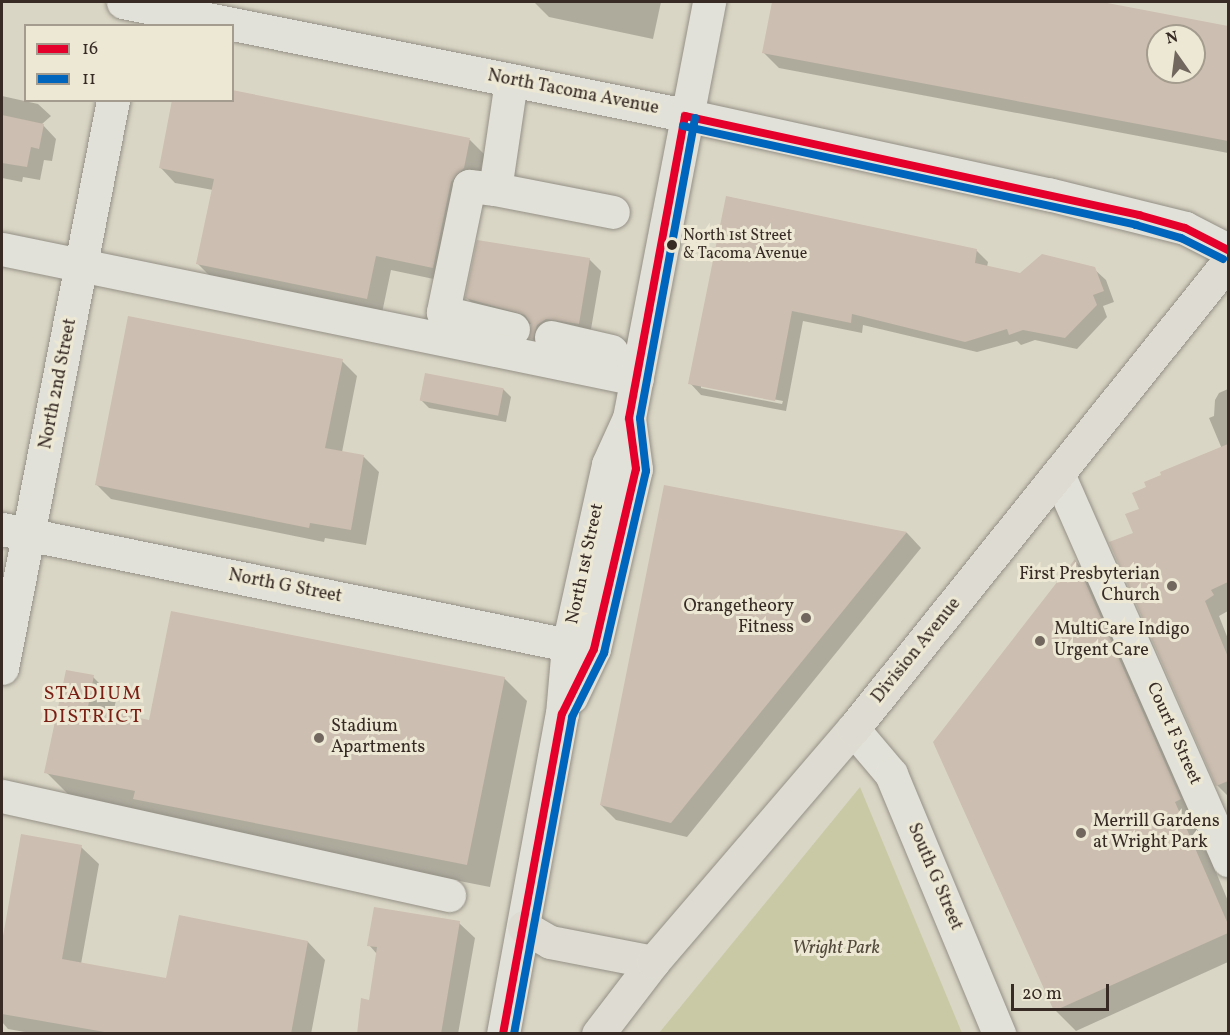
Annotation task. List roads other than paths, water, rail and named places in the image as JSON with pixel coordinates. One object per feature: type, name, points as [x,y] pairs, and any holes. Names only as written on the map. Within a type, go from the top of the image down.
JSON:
[{"type":"main road","name":"Division Avenue","points":[[598,1034],[653,963],[853,729],[1059,476],[1228,262]]},
{"type":"main road","points":[[524,927],[550,942],[653,963]]},
{"type":"street","name":"North 1st Street","points":[[503,1034],[562,714],[568,645],[608,464],[629,418],[710,2]]},
{"type":"street","name":"North Tacoma Avenue","points":[[128,8],[212,24]]},
{"type":"street","name":"North Tacoma Avenue","points":[[234,28],[686,116],[1139,215],[1185,228],[1228,250]]},
{"type":"street","points":[[495,189],[511,81]]},
{"type":"street","name":"North 2nd Street","points":[[2,668],[15,532],[83,266],[113,102]]},
{"type":"street","points":[[513,329],[444,312],[469,186],[614,212]]},
{"type":"street","points":[[2,249],[639,369]]},
{"type":"street","points":[[551,337],[639,369]]},
{"type":"street","name":"North 1st Street","points":[[562,714],[594,649],[636,469],[629,418]]},
{"type":"street","name":"Court F Street","points":[[1059,476],[1228,860]]},
{"type":"street","name":"North G Street","points":[[15,532],[568,645]]},
{"type":"street","name":"South G Street","points":[[853,729],[891,774],[999,1034]]},
{"type":"street","points":[[2,796],[449,895]]},
{"type":"place","name":"North 1st Street & Tacoma Avenue","points":[[672,245]]},
{"type":"place","name":"First Presbyterian Church","points":[[1172,586]]},
{"type":"place","name":"Orangetheory Fitness","points":[[806,618]]},
{"type":"place","name":"MultiCare Indigo Urgent Care","points":[[1040,641]]},
{"type":"place","name":"Stadium Apartments","points":[[319,738]]},
{"type":"place","name":"Merrill Gardens at Wright Park","points":[[1081,833]]},
{"type":"district","name":"STADIUM DISTRICT","points":[[93,706]]},
{"type":"park label","name":"Wright Park","points":[[836,949]]}]
